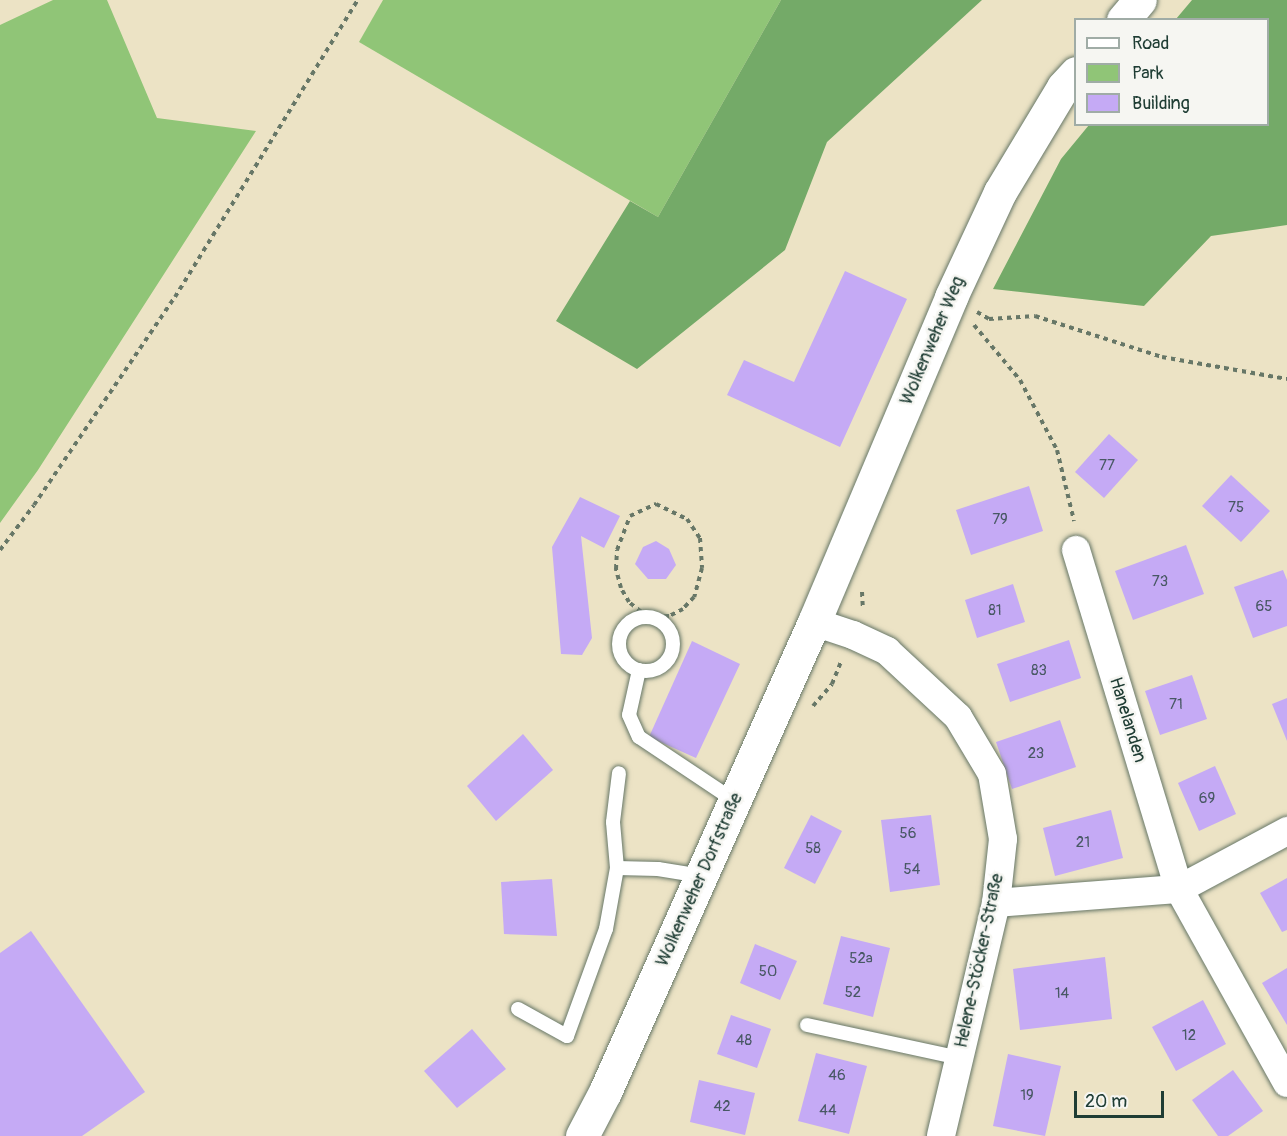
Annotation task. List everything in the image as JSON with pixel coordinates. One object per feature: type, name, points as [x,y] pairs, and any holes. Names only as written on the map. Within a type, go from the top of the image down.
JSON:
[{"type":"street","points":[[1125,18],[1140,0]]},
{"type":"street","name":"Wolkenweher Weg","points":[[814,622],[951,297],[1000,192],[1063,87],[1074,75]]},
{"type":"street","name":"Hanelanden","points":[[1076,550],[1179,889],[1287,1083]]},
{"type":"street","name":"Wolkenweher Dorfstraße","points":[[582,1136],[605,1092],[814,622]]},
{"type":"street","name":"Helene-Stöcker-Straße","points":[[814,622],[853,635],[887,651],[958,717],[992,774],[1004,839],[996,903],[941,1136]]},
{"type":"street","points":[[996,903],[1179,889],[1287,831]]},
{"type":"lane","points":[[648,617],[659,620],[669,629],[673,649],[668,660],[661,667],[648,671],[629,665],[622,656],[620,639],[625,627],[633,621],[648,617]]},
{"type":"lane","points":[[639,670],[629,715],[639,737],[735,801]]},
{"type":"lane","points":[[518,1009],[567,1036],[606,929],[617,868],[613,822],[619,773]]},
{"type":"lane","points":[[617,868],[658,869],[701,876]]},
{"type":"lane","points":[[807,1026],[960,1058]]},
{"type":"path","points":[[0,550],[34,505],[175,297],[358,0]]},
{"type":"path","points":[[951,297],[989,319],[1035,316],[1162,357],[1287,379]]},
{"type":"path","points":[[951,297],[1020,380],[1057,450],[1074,522],[1076,550]]},
{"type":"path","points":[[656,504],[687,519],[700,538],[702,568],[694,597],[683,609],[669,616],[648,617],[629,602],[621,588],[616,569],[617,550],[630,516],[656,504]]},
{"type":"green space","points":[[53,0],[107,0],[157,118],[256,131],[38,470],[0,523],[0,25]]},
{"type":"green space","points":[[383,0],[781,0],[658,217],[359,42]]},
{"type":"green space","points":[[781,0],[982,0],[827,142],[785,250],[637,369],[556,321],[630,201],[658,217]]},
{"type":"green space","points":[[1192,0],[1287,0],[1287,225],[1211,236],[1144,306],[993,289],[1061,159],[1088,126],[1269,126],[1269,18],[1177,18]]},
{"type":"building","points":[[845,271],[907,299],[840,447],[727,395],[744,360],[794,382]]},
{"type":"building","points":[[1109,434],[1138,460],[1104,498],[1075,472]]},
{"type":"building","points":[[1231,475],[1270,511],[1241,542],[1202,506]]},
{"type":"building","points":[[1029,486],[1043,531],[971,555],[956,510]]},
{"type":"building","points":[[580,497],[620,516],[604,548],[581,536],[592,638],[582,655],[561,654],[552,547]]},
{"type":"building","points":[[656,541],[669,549],[676,565],[666,579],[648,579],[635,564],[643,547]]},
{"type":"building","points":[[1186,545],[1204,594],[1133,620],[1115,571]]},
{"type":"building","points":[[1283,570],[1287,580],[1287,626],[1253,638],[1234,587]]},
{"type":"building","points":[[1013,584],[1025,622],[977,638],[965,600]]},
{"type":"building","points":[[1069,640],[1081,678],[1010,702],[997,664]]},
{"type":"building","points":[[692,641],[740,664],[696,758],[649,737]]},
{"type":"building","points":[[1192,675],[1207,719],[1160,735],[1145,691]]},
{"type":"building","points":[[1287,698],[1287,741],[1272,704]]},
{"type":"building","points":[[1060,720],[1076,767],[1012,789],[996,742]]},
{"type":"building","points":[[523,734],[553,770],[496,821],[467,786]]},
{"type":"building","points":[[1215,766],[1236,814],[1199,831],[1178,783]]},
{"type":"building","points":[[1111,810],[1123,858],[1055,876],[1043,828]]},
{"type":"building","points":[[811,815],[842,831],[815,884],[784,868]]},
{"type":"building","points":[[931,815],[940,885],[890,892],[881,820]]},
{"type":"building","points":[[1287,878],[1287,930],[1282,932],[1260,893]]},
{"type":"building","points":[[552,879],[557,936],[504,934],[501,882]]},
{"type":"building","points":[[31,931],[145,1092],[82,1136],[0,1136],[0,953]]},
{"type":"building","points":[[841,936],[890,948],[873,1017],[823,1004]]},
{"type":"building","points":[[755,944],[797,961],[780,1000],[740,983]]},
{"type":"building","points":[[1105,957],[1112,1019],[1020,1030],[1013,969]]},
{"type":"building","points":[[1287,968],[1287,1025],[1262,983]]},
{"type":"building","points":[[1203,1000],[1226,1044],[1176,1071],[1152,1027]]},
{"type":"building","points":[[731,1015],[771,1029],[757,1068],[717,1054]]},
{"type":"building","points":[[472,1029],[506,1069],[457,1108],[424,1071]]},
{"type":"building","points":[[816,1053],[867,1066],[849,1134],[798,1121]]},
{"type":"building","points":[[1008,1054],[1061,1066],[1045,1136],[993,1126]]},
{"type":"building","points":[[1233,1070],[1263,1111],[1228,1136],[1218,1136],[1192,1100]]},
{"type":"building","points":[[699,1080],[755,1093],[745,1135],[690,1122]]}]
